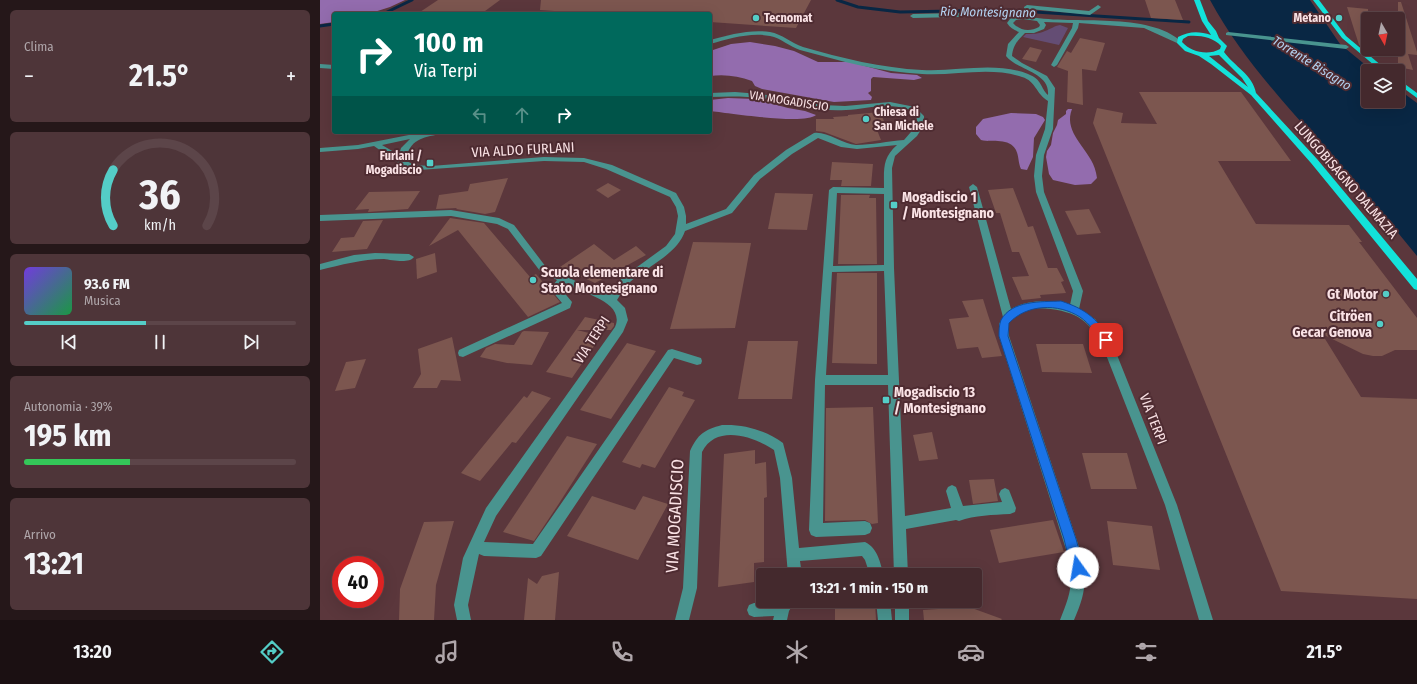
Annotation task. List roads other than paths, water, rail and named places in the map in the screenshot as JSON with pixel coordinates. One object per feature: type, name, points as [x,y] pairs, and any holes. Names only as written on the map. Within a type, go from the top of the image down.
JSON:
[{"type":"main road","name":"LUNGOBISAGNO DALMAZIA","points":[[1197,0],[1206,24],[1213,31],[1216,39],[1224,46],[1223,50],[1220,52],[1211,54],[1199,53]]},
{"type":"main road","points":[[1316,0],[1344,37],[1377,64]]},
{"type":"main road","points":[[1180,39],[1194,34],[1206,24]]},
{"type":"main road","points":[[1194,34],[1206,35],[1216,39]]},
{"type":"main road","name":"LUNGOBISAGNO DALMAZIA","points":[[1180,39],[1185,48],[1212,60],[1253,94],[1314,161],[1417,286]]},
{"type":"main road","name":"LUNGOBISAGNO DALMAZIA","points":[[1220,52],[1246,79],[1252,88],[1253,94]]},
{"type":"main road","points":[[1405,87],[1417,96]]},
{"type":"street","points":[[1097,0],[1100,16]]},
{"type":"street","points":[[1028,13],[1041,23],[1076,22],[1100,16]]},
{"type":"street","points":[[1041,23],[1040,30],[1024,32],[1015,29],[1010,23],[1014,18],[1028,13],[1090,13],[1144,26],[1180,39]]},
{"type":"street","points":[[913,16],[1005,14],[1014,18]]},
{"type":"street","points":[[1054,65],[1075,28],[1076,22]]},
{"type":"street","points":[[1012,41],[1010,38],[1011,34],[1015,29]]},
{"type":"street","points":[[1024,32],[1012,41],[1009,47],[1009,56],[1019,65],[1036,72],[1048,80],[1052,88],[1051,118],[1049,129],[1040,155],[1038,176],[1040,192],[1046,211],[1078,291],[1074,310]]},
{"type":"street","points":[[712,42],[742,36],[765,34],[775,35],[800,48],[909,71],[944,72],[996,69],[1011,71],[1030,78],[1038,83],[1042,89],[1043,95],[1051,100]]},
{"type":"street","points":[[1228,34],[1346,47]]},
{"type":"street","points":[[320,66],[332,67]]},
{"type":"street","name":"VIA MOGADISCIO","points":[[712,95],[726,93],[747,94],[776,98],[809,106],[838,108],[896,104],[908,107],[918,113],[922,121],[920,129],[891,157],[888,168],[889,268],[901,568]]},
{"type":"street","points":[[320,150],[352,148],[425,134]]},
{"type":"street","points":[[401,160],[404,150],[419,135]]},
{"type":"street","points":[[611,300],[626,280],[669,248],[674,242],[681,228],[729,211],[757,177],[789,152],[817,135],[844,145],[857,147],[905,142]]},
{"type":"street","name":"VIA ALDO FURLANI","points":[[376,144],[401,160],[404,164],[414,168],[544,159],[584,160],[609,167],[673,195],[680,207],[682,216],[681,228]]},
{"type":"street","points":[[973,187],[1008,318],[1004,322],[1004,336],[1070,539],[1078,571],[1079,590],[1067,620]]},
{"type":"street","points":[[865,528],[816,530],[820,380],[832,190],[888,191]]},
{"type":"street","name":"VIA TERPI","points":[[320,218],[451,213],[484,217],[506,224],[511,228],[543,269],[579,287],[611,300],[621,311],[623,320],[619,329],[490,512],[470,558],[461,604],[464,620]]},
{"type":"street","points":[[320,267],[358,258],[376,256],[393,258],[409,257]]},
{"type":"street","points":[[828,269],[889,268]]},
{"type":"street","points":[[463,353],[566,306],[567,302],[557,291],[559,284],[565,280]]},
{"type":"street","name":"VIA TERPI","points":[[1008,318],[1022,308],[1034,305],[1061,305],[1074,310],[1095,324],[1106,340],[1171,505],[1206,620]]},
{"type":"street","points":[[476,544],[484,549],[536,551],[672,353],[698,361]]},
{"type":"street","points":[[820,380],[894,380]]},
{"type":"street","name":"VIA MOGADISCIO","points":[[682,620],[690,588],[696,451],[700,443],[709,436],[724,430],[741,430],[765,437],[779,446],[786,478],[795,568]]},
{"type":"street","points":[[952,491],[959,514]]},
{"type":"street","points":[[900,523],[980,510],[1010,508],[1005,494]]},
{"type":"street","points":[[794,555],[865,549],[871,556],[875,568]]},
{"type":"street","points":[[884,608],[885,620]]},
{"type":"street","points":[[902,608],[902,620]]},
{"type":"street","points":[[754,610],[783,610]]},
{"type":"water","name":"Torrente Bisagno","points":[[1210,0],[1310,0],[1340,44],[1364,64],[1361,64],[1361,108],[1405,108],[1405,94],[1417,103],[1417,256],[1259,73],[1221,19]]},
{"type":"waterway","points":[[387,12],[412,0]]},
{"type":"waterway","name":"Rio Montesignano","points":[[837,0],[858,7],[900,12],[1006,10],[1189,22]]},
{"type":"waterway","points":[[320,26],[332,24]]},
{"type":"place","name":"Tecnomat","points":[[756,18]]},
{"type":"place","name":"Metano","points":[[1339,18]]},
{"type":"place","name":"Chiesa di San Michele","points":[[866,119]]},
{"type":"place","name":"Furlani / Mogadiscio","points":[[430,163]]},
{"type":"place","name":"Mogadiscio 1 / Montesignano","points":[[894,205]]},
{"type":"place","name":"Scuola elementare di Stato Montesignano","points":[[533,280]]},
{"type":"place","name":"Gt Motor","points":[[1386,294]]},
{"type":"place","name":"Citröen Gecar Genova","points":[[1380,324]]},
{"type":"place","name":"Mogadiscio 13 / Montesignano","points":[[886,400]]}]
